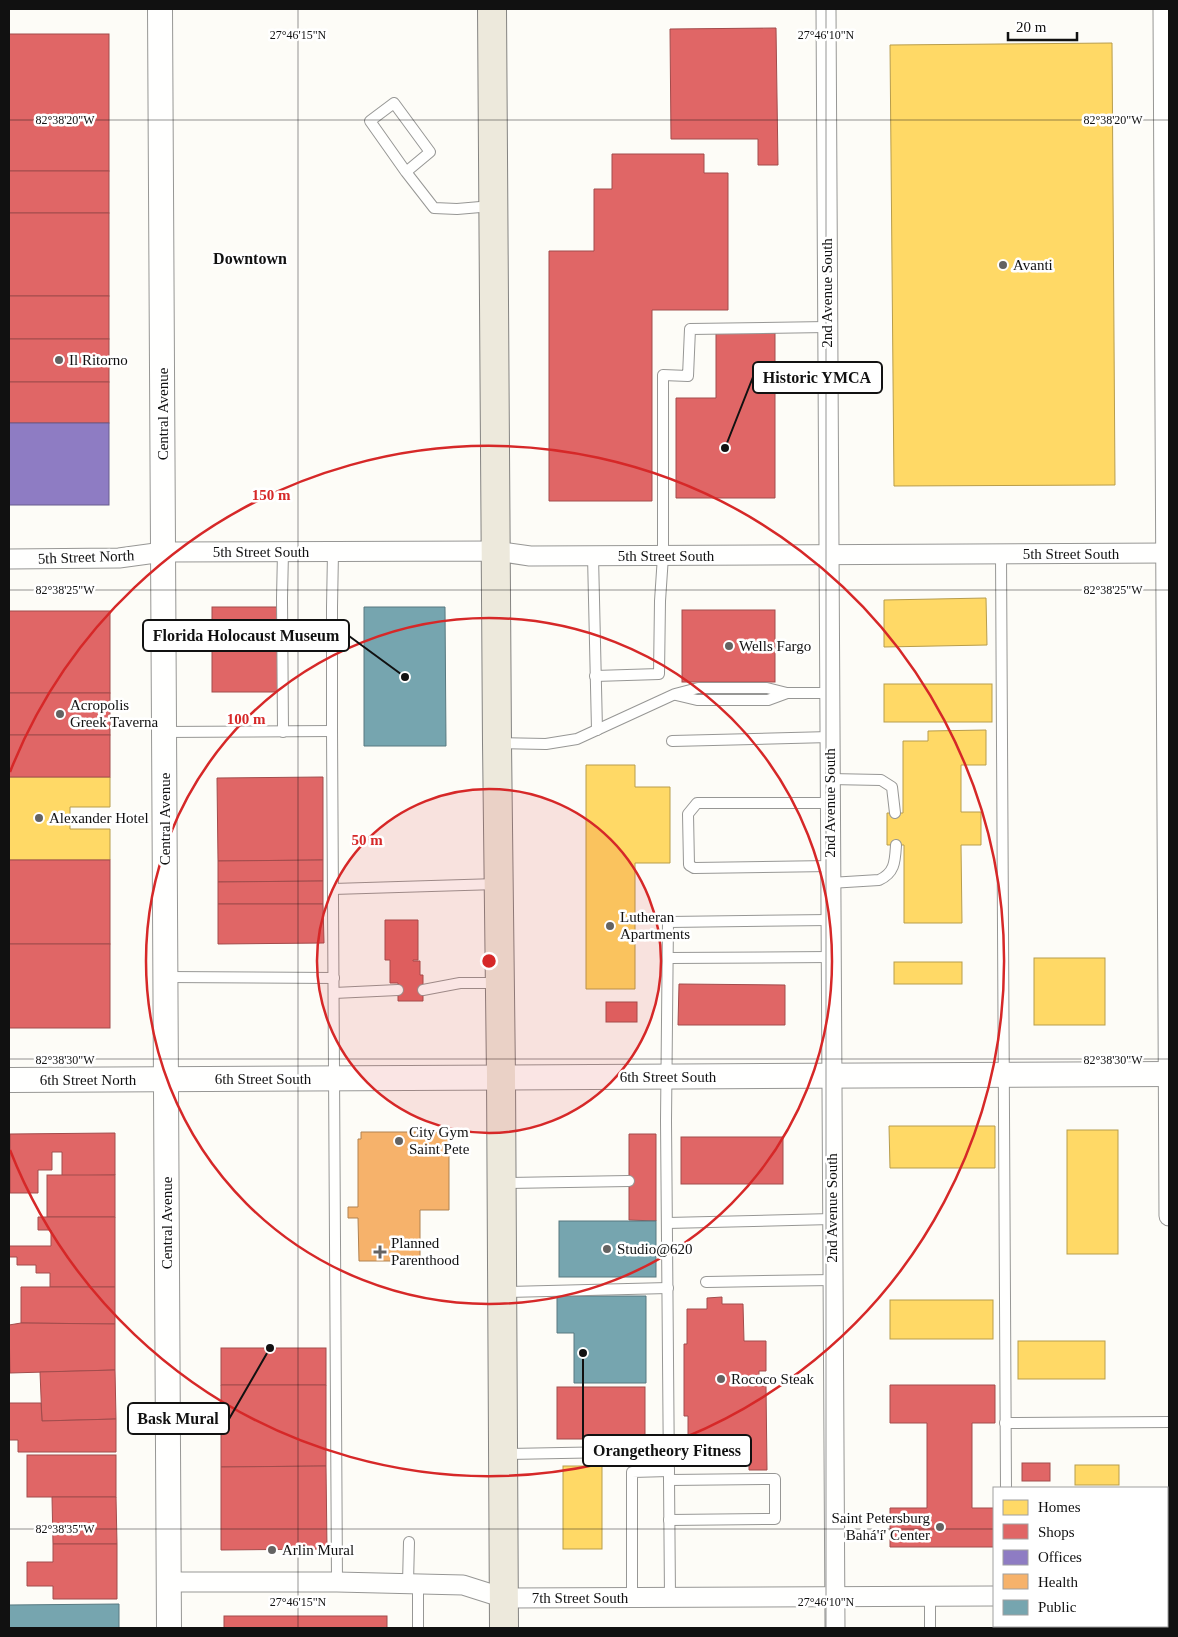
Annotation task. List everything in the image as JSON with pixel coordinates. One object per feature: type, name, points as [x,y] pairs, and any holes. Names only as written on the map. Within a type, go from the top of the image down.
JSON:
[{"type":"main road","points":[[492,9],[504,1628]]},
{"type":"street","name":"Central Avenue","points":[[160,9],[169,1628]]},
{"type":"street","name":"2nd Avenue South","points":[[826,9],[835,1628]]},
{"type":"street","points":[[1163,9],[1166,142],[1169,1216]]},
{"type":"street","name":"5th Street South","points":[[163,552],[496,551],[530,556],[1168,553]]},
{"type":"street","name":"5th Street North","points":[[9,559],[119,558],[163,552]]},
{"type":"street","name":"6th Street South","points":[[166,1079],[1169,1074]]},
{"type":"street","name":"6th Street North","points":[[9,1080],[166,1079]]},
{"type":"street","name":"7th Street South","points":[[169,1582],[337,1582],[463,1585],[504,1598],[993,1596]]},
{"type":"lane","points":[[406,172],[430,152],[394,103],[370,121],[406,172],[434,208],[457,209],[493,206]]},
{"type":"lane","points":[[595,676],[659,674],[663,556],[663,375],[688,376],[690,329],[827,327]]},
{"type":"lane","points":[[283,552],[283,732]]},
{"type":"lane","points":[[333,552],[332,732],[337,1582]]},
{"type":"lane","points":[[1001,554],[1006,1487]]},
{"type":"lane","points":[[593,556],[597,730]]},
{"type":"lane","points":[[497,743],[546,744],[577,739],[675,694],[697,700],[768,700],[787,693],[830,693]]},
{"type":"lane","points":[[164,732],[332,732]]},
{"type":"lane","points":[[672,741],[830,737]]},
{"type":"lane","points":[[830,779],[881,780],[892,787],[895,813]]},
{"type":"lane","points":[[830,803],[697,803],[688,814],[689,865],[694,868],[830,875],[879,880],[891,872],[894,866],[896,845]]},
{"type":"lane","points":[[333,889],[498,884]]},
{"type":"lane","points":[[670,1598],[666,1077],[668,922],[830,920]]},
{"type":"lane","points":[[668,958],[831,957]]},
{"type":"lane","points":[[166,977],[334,978]]},
{"type":"lane","points":[[423,990],[460,983],[500,983]]},
{"type":"lane","points":[[334,992],[398,990]]},
{"type":"lane","points":[[656,1180],[667,1180]]},
{"type":"lane","points":[[502,1183],[629,1181]]},
{"type":"lane","points":[[667,1223],[832,1219]]},
{"type":"lane","points":[[706,1282],[833,1280]]},
{"type":"lane","points":[[502,1292],[668,1288]]},
{"type":"lane","points":[[1005,1423],[1169,1422]]},
{"type":"lane","points":[[504,1454],[669,1451]]},
{"type":"lane","points":[[632,1598],[632,1472],[669,1476],[774,1480],[775,1519],[669,1520]]},
{"type":"lane","points":[[409,1542],[418,1628]]},
{"type":"lane","points":[[930,1596],[930,1628]]},
{"type":"building: Homes","name":"Avanti","points":[[1112,43],[1115,485],[894,486],[890,45]]},
{"type":"building: Homes","points":[[986,598],[987,645],[884,647],[884,600]]},
{"type":"building: Homes","points":[[884,684],[992,684],[992,722],[884,722]]},
{"type":"building: Homes","points":[[986,730],[986,765],[961,765],[961,812],[981,812],[981,845],[961,845],[962,923],[904,923],[904,845],[887,845],[887,813],[903,813],[903,741],[928,741],[928,731]]},
{"type":"building: Homes","name":"Lutheran Apartments","points":[[586,765],[635,765],[635,787],[670,787],[670,863],[635,863],[635,989],[586,989]]},
{"type":"building: Homes","name":"Alexander Hotel","points":[[9,777],[110,777],[110,807],[70,807],[70,829],[110,829],[110,860],[9,860]]},
{"type":"building: Homes","points":[[1034,958],[1105,958],[1105,1025],[1034,1025]]},
{"type":"building: Homes","points":[[894,962],[962,962],[962,984],[894,984]]},
{"type":"building: Homes","points":[[889,1126],[995,1126],[995,1168],[890,1168]]},
{"type":"building: Homes","points":[[1067,1130],[1118,1130],[1118,1254],[1067,1254]]},
{"type":"building: Homes","points":[[890,1300],[993,1300],[993,1339],[890,1339]]},
{"type":"building: Homes","points":[[1018,1341],[1105,1341],[1105,1379],[1018,1379]]},
{"type":"building: Homes","points":[[1075,1465],[1119,1465],[1119,1485],[1075,1485]]},
{"type":"building: Homes","points":[[563,1466],[602,1466],[602,1549],[563,1549]]},
{"type":"building: Shops","points":[[776,28],[778,165],[758,165],[758,139],[671,139],[670,29]]},
{"type":"building: Shops","points":[[9,34],[109,34],[109,171],[9,171]]},
{"type":"building: Shops","points":[[612,154],[704,154],[704,173],[728,173],[728,310],[652,310],[652,501],[549,501],[549,251],[594,251],[594,189],[612,189]]},
{"type":"building: Shops","points":[[9,171],[109,171],[109,213],[9,213]]},
{"type":"building: Shops","points":[[9,213],[109,213],[109,296],[9,296]]},
{"type":"building: Shops","points":[[9,296],[109,296],[109,339],[9,339]]},
{"type":"building: Shops","points":[[716,333],[775,333],[775,498],[676,498],[676,398],[716,398]]},
{"type":"building: Shops","name":"Il Ritorno","points":[[9,339],[109,339],[109,382],[9,382]]},
{"type":"building: Shops","points":[[9,382],[109,382],[109,423],[9,423]]},
{"type":"building: Shops","points":[[212,607],[278,607],[278,692],[212,692]]},
{"type":"building: Shops","name":"Wells Fargo","points":[[682,610],[775,610],[775,682],[682,682]]},
{"type":"building: Shops","points":[[9,611],[110,611],[110,693],[9,693]]},
{"type":"building: Shops","name":"Acropolis Greek Taverna","points":[[9,693],[110,693],[110,735],[9,735]]},
{"type":"building: Shops","points":[[9,735],[110,735],[110,777],[9,777]]},
{"type":"building: Shops","points":[[323,777],[323,860],[218,861],[217,778]]},
{"type":"building: Shops","points":[[9,860],[110,860],[110,944],[9,944]]},
{"type":"building: Shops","points":[[323,860],[323,881],[218,882],[218,861]]},
{"type":"building: Shops","points":[[323,881],[323,904],[218,904],[218,882]]},
{"type":"building: Shops","points":[[218,904],[323,904],[324,943],[218,944]]},
{"type":"building: Shops","points":[[385,920],[418,920],[418,960],[413,961],[420,961],[420,975],[423,975],[423,1001],[398,1001],[398,983],[390,983],[390,960],[385,960]]},
{"type":"building: Shops","points":[[9,944],[110,944],[110,1028],[9,1028]]},
{"type":"building: Shops","points":[[679,984],[785,985],[785,1025],[678,1025]]},
{"type":"building: Shops","points":[[606,1002],[637,1002],[637,1022],[606,1022]]},
{"type":"building: Shops","points":[[115,1133],[115,1175],[62,1176],[62,1152],[52,1152],[52,1170],[38,1170],[38,1193],[10,1193],[10,1134]]},
{"type":"building: Shops","points":[[629,1134],[656,1134],[656,1221],[629,1220]]},
{"type":"building: Shops","points":[[681,1137],[783,1137],[783,1184],[681,1184]]},
{"type":"building: Shops","points":[[47,1175],[115,1175],[115,1217],[47,1217]]},
{"type":"building: Shops","points":[[38,1217],[115,1217],[115,1287],[50,1287],[50,1273],[36,1273],[36,1265],[17,1265],[17,1257],[9,1257],[9,1246],[51,1246],[51,1230],[38,1230]]},
{"type":"building: Shops","points":[[21,1287],[115,1287],[115,1324],[21,1323]]},
{"type":"building: Shops","name":"Rococo Steak","points":[[722,1297],[722,1304],[743,1304],[744,1341],[766,1341],[766,1371],[759,1371],[759,1386],[766,1386],[767,1470],[749,1470],[749,1460],[686,1461],[688,1416],[684,1416],[684,1344],[687,1344],[687,1309],[707,1309],[707,1298]]},
{"type":"building: Shops","points":[[21,1323],[115,1324],[115,1370],[10,1373],[9,1325]]},
{"type":"building: Shops","points":[[221,1348],[326,1348],[326,1385],[221,1385]]},
{"type":"building: Shops","points":[[115,1370],[116,1419],[42,1421],[40,1372]]},
{"type":"building: Shops","points":[[221,1385],[326,1385],[326,1466],[221,1467]]},
{"type":"building: Shops","points":[[890,1385],[995,1385],[995,1423],[972,1423],[972,1508],[993,1508],[993,1547],[890,1547],[890,1508],[927,1508],[927,1423],[890,1423]]},
{"type":"building: Shops","points":[[557,1387],[645,1387],[645,1439],[557,1439]]},
{"type":"building: Shops","points":[[9,1403],[41,1403],[42,1421],[116,1419],[116,1452],[18,1452],[18,1440],[9,1440]]},
{"type":"building: Shops","points":[[27,1455],[116,1455],[116,1497],[27,1497]]},
{"type":"building: Shops","points":[[1022,1463],[1050,1463],[1050,1481],[1022,1481]]},
{"type":"building: Shops","points":[[326,1466],[327,1549],[221,1550],[221,1467]]},
{"type":"building: Shops","points":[[52,1497],[116,1497],[117,1544],[53,1544]]},
{"type":"building: Shops","points":[[53,1544],[117,1544],[117,1599],[53,1599],[53,1586],[27,1586],[27,1562],[53,1562]]},
{"type":"building: Shops","points":[[224,1616],[387,1616],[387,1628],[224,1628]]},
{"type":"building: Offices","points":[[9,423],[109,423],[109,505],[9,505]]},
{"type":"building: Health","points":[[361,1132],[449,1132],[449,1210],[420,1210],[420,1261],[359,1261],[358,1218],[348,1218],[348,1207],[358,1207],[358,1139],[361,1139]]},
{"type":"building: Public","points":[[364,607],[445,607],[446,746],[364,746]]},
{"type":"building: Public","name":"Studio@620","points":[[559,1221],[656,1221],[656,1277],[559,1277]]},
{"type":"building: Public","points":[[557,1296],[646,1296],[646,1383],[574,1383],[574,1333],[557,1333]]},
{"type":"building: Public","points":[[119,1604],[119,1628],[9,1628],[9,1605]]},
{"type":"place","name":"Avanti","points":[[1003,265]]},
{"type":"place","name":"Il Ritorno","points":[[59,360]]},
{"type":"place","name":"Historic YMCA","points":[[725,448]]},
{"type":"place","name":"Wells Fargo","points":[[729,646]]},
{"type":"place","name":"Florida Holocaust Museum","points":[[405,677]]},
{"type":"place","name":"Acropolis Greek Taverna","points":[[60,714]]},
{"type":"place","name":"Alexander Hotel","points":[[39,818]]},
{"type":"place","name":"Lutheran Apartments","points":[[610,926]]},
{"type":"place","name":"City Gym Saint Pete","points":[[399,1141]]},
{"type":"place","name":"Studio@620","points":[[607,1249]]},
{"type":"place","name":"Planned Parenthood","points":[[380,1252]]},
{"type":"place","name":"Bask Mural","points":[[270,1348]]},
{"type":"place","name":"Orangetheory Fitness","points":[[583,1353]]},
{"type":"place","name":"Rococo Steak","points":[[721,1379]]},
{"type":"place","name":"Saint Petersburg Bahá'í' Center","points":[[940,1527]]},
{"type":"place","name":"Arlin Mural","points":[[272,1550]]},
{"type":"district","name":"Downtown","points":[[250,258]]}]
